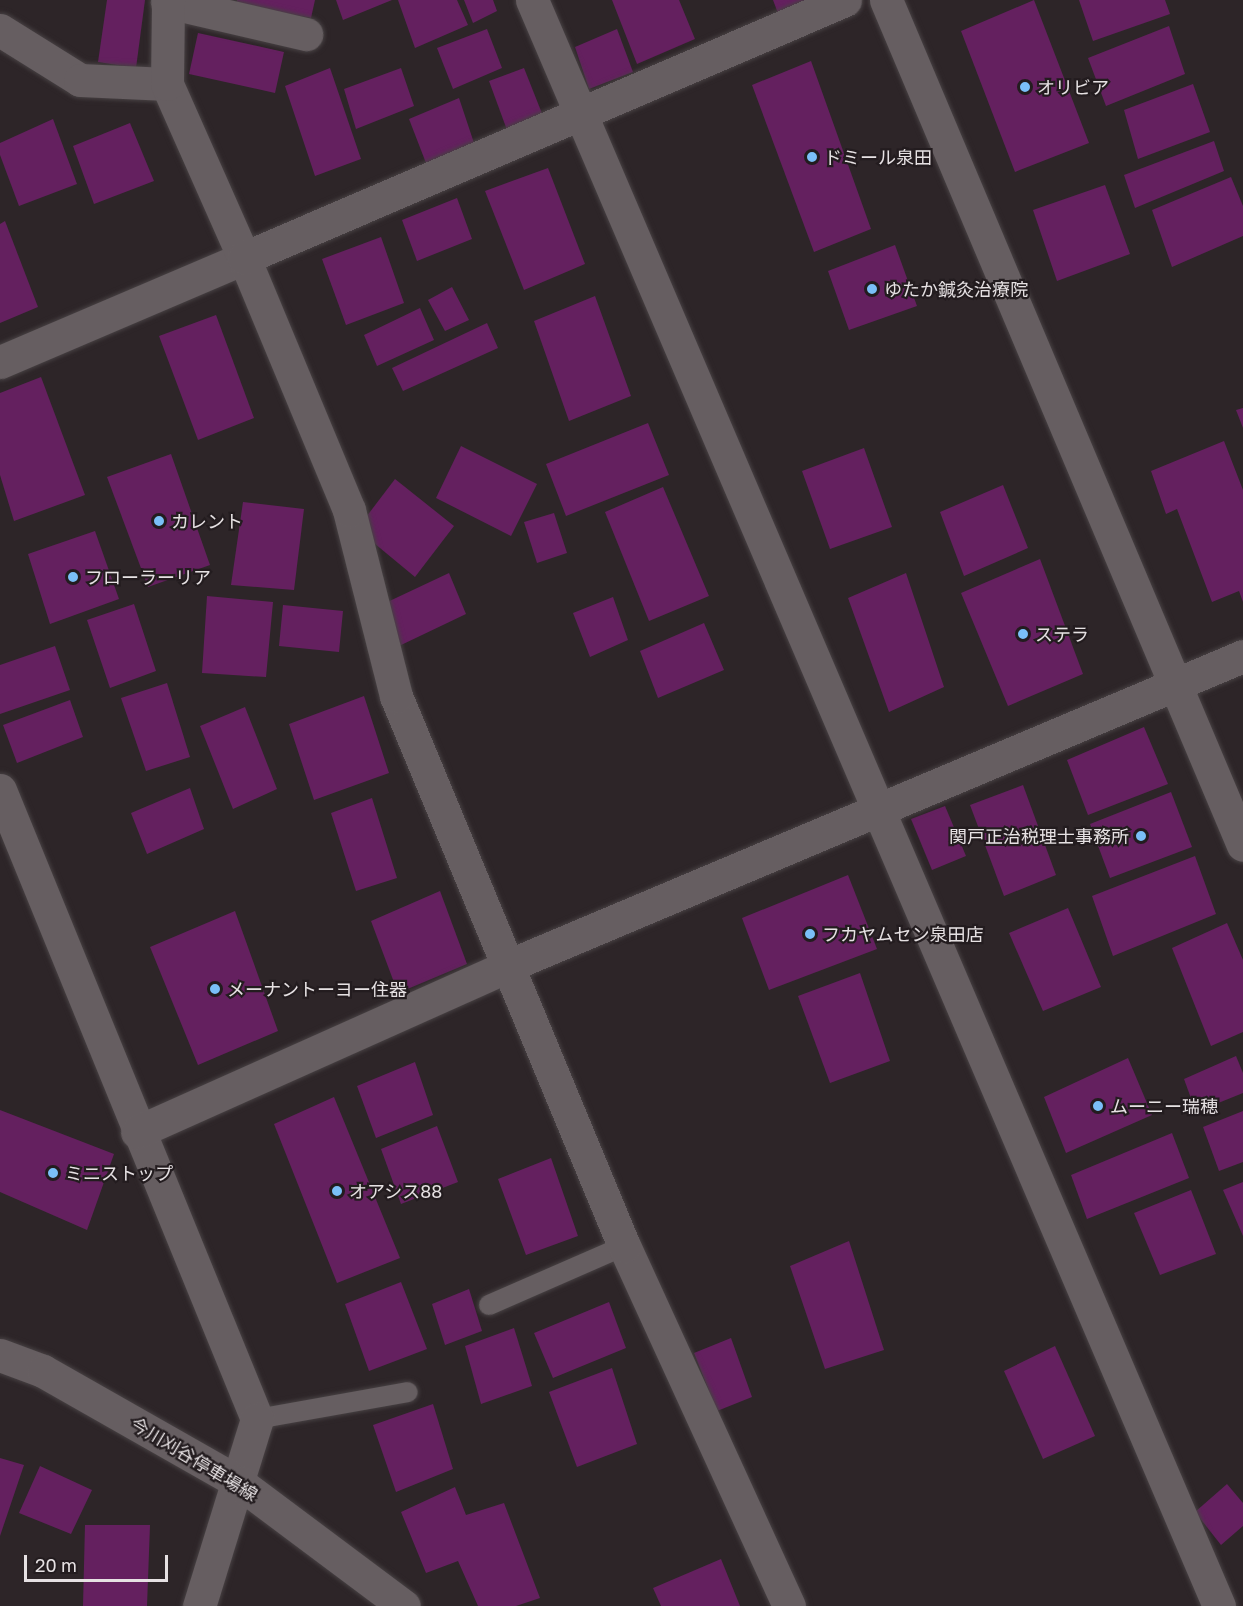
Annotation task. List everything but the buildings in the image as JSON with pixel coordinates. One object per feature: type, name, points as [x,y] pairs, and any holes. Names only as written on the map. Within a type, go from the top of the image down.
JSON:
[{"type":"street","points":[[532,0],[1219,1606]]},
{"type":"street","points":[[0,362],[845,0]]},
{"type":"street","points":[[886,0],[1243,844]]},
{"type":"street","points":[[306,34],[167,1],[167,84],[244,258],[349,510],[396,696],[510,965],[624,1246],[789,1606]]},
{"type":"street","points":[[0,30],[80,80],[167,84]]},
{"type":"street","points":[[137,1132],[510,965],[1243,656]]},
{"type":"street","points":[[0,790],[137,1132],[257,1419],[199,1606]]},
{"type":"street","name":"今川刈谷停車場線","points":[[0,1355],[43,1371],[238,1482],[404,1606]]},
{"type":"lane","points":[[489,1305],[624,1246]]},
{"type":"lane","points":[[257,1419],[408,1392]]},
{"type":"place","name":"オリビア","points":[[1025,87]]},
{"type":"place","name":"ドミール泉田","points":[[812,157]]},
{"type":"place","name":"ゆたか鍼灸治療院","points":[[872,289]]},
{"type":"place","name":"カレント","points":[[159,521]]},
{"type":"place","name":"フローラーリア","points":[[73,577]]},
{"type":"place","name":"ステラ","points":[[1023,634]]},
{"type":"place","name":"関戸正治税理士事務所","points":[[1141,836]]},
{"type":"place","name":"フカヤムセン泉田店","points":[[810,934]]},
{"type":"place","name":"メーナントーヨー住器","points":[[215,989]]},
{"type":"place","name":"ムーニー瑞穂","points":[[1098,1106]]},
{"type":"place","name":"ミニストップ","points":[[53,1173]]},
{"type":"place","name":"オアシス88","points":[[337,1191]]}]
